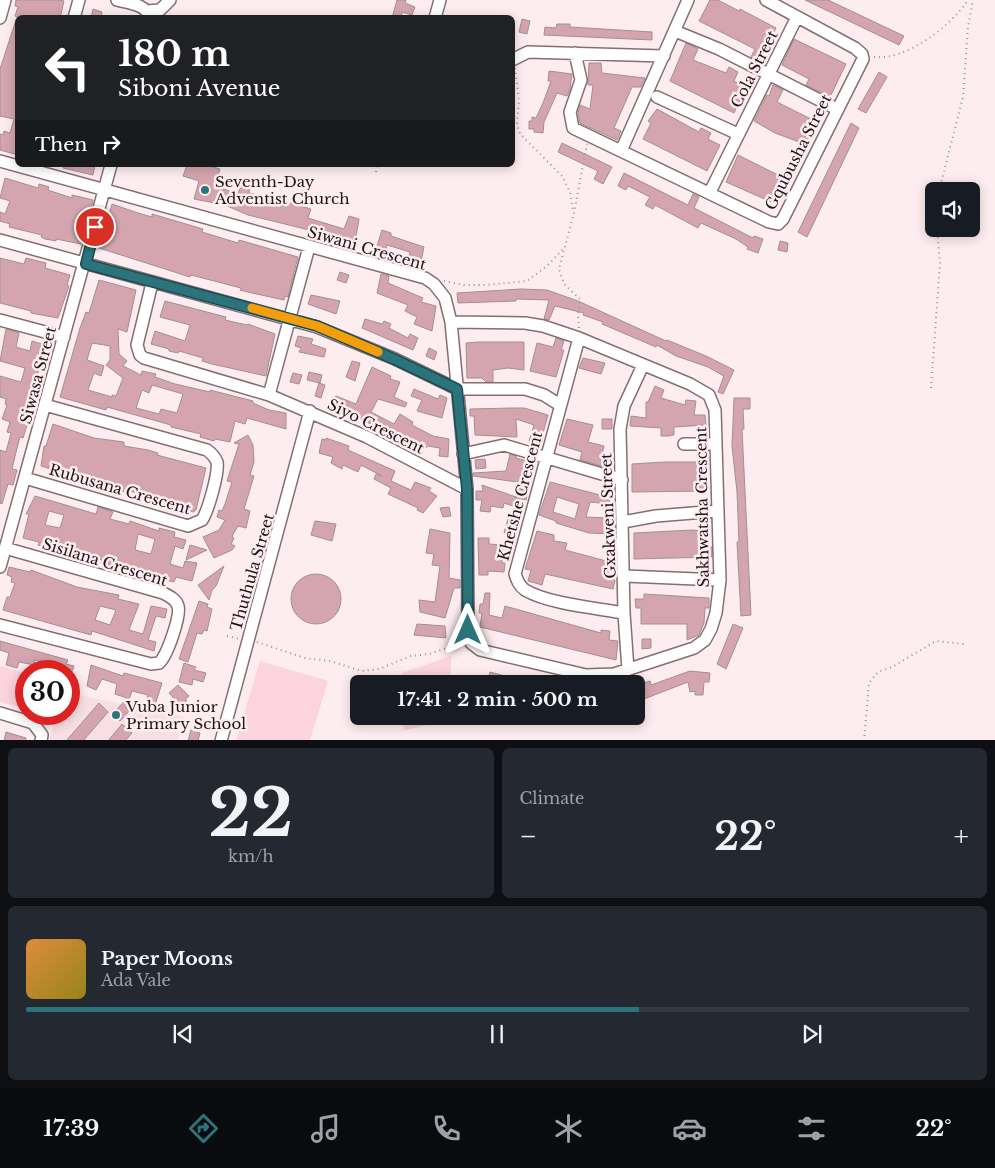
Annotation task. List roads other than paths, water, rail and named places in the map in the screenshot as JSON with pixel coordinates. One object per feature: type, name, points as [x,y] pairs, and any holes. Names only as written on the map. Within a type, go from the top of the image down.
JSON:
[{"type":"street","points":[[0,18],[5,0]]},
{"type":"street","points":[[75,15],[79,0]]},
{"type":"street","points":[[117,0],[138,5],[149,14],[160,10],[170,0]]},
{"type":"street","points":[[436,15],[440,0]]},
{"type":"street","points":[[622,152],[688,0]]},
{"type":"street","points":[[766,0],[797,17]]},
{"type":"street","name":"Gqubusha Street","points":[[575,53],[580,80],[569,118],[573,128],[589,138],[710,192],[769,222],[778,224],[783,219],[863,59],[859,51],[797,17]]},
{"type":"street","name":"Cola Street","points":[[710,192],[797,17]]},
{"type":"street","points":[[675,31],[719,49],[837,109]]},
{"type":"street","points":[[515,58],[528,52],[664,56]]},
{"type":"street","points":[[657,97],[738,134]]},
{"type":"street","name":"Siwani Crescent","points":[[0,161],[15,164]]},
{"type":"street","name":"Siwasa Street","points":[[0,567],[86,264],[110,167]]},
{"type":"street","name":"Siwani Crescent","points":[[34,168],[104,190],[425,278],[434,284],[445,298],[451,322],[467,489],[468,635]]},
{"type":"street","points":[[0,240],[152,283],[291,318],[344,336],[457,389],[525,389],[544,395],[560,405]]},
{"type":"street","points":[[269,394],[309,247]]},
{"type":"street","name":"Siyo Crescent","points":[[152,283],[137,345],[140,355],[144,358],[269,394],[367,437],[467,489]]},
{"type":"street","points":[[0,320],[64,337]]},
{"type":"street","name":"Sakhwatsha Crescent","points":[[451,322],[534,323],[579,338],[690,384],[709,395],[715,410],[720,580],[716,613],[711,629],[701,644],[628,670],[600,676],[586,675],[480,650],[468,635]]},
{"type":"street","name":"Khetshe Crescent","points":[[579,338],[515,574],[518,583],[524,589],[533,593],[572,604],[624,613]]},
{"type":"street","name":"Gxakweni Street","points":[[628,670],[624,613],[625,576],[620,429],[622,416],[643,365]]},
{"type":"street","name":"Rubusana Crescent","points":[[25,478],[188,526],[202,520],[207,508],[217,466],[214,457],[207,450],[45,405]]},
{"type":"street","name":"Thuthula Street","points":[[221,740],[310,412]]},
{"type":"street","points":[[684,444],[715,444]]},
{"type":"street","points":[[463,454],[504,445],[545,459],[622,480]]},
{"type":"street","points":[[623,522],[656,516],[717,511]]},
{"type":"street","name":"Sisilana Crescent","points":[[0,625],[155,664],[162,660],[167,652],[178,609],[175,600],[163,594],[5,548]]},
{"type":"street","points":[[625,576],[720,580]]},
{"type":"street","points":[[0,713],[33,723],[42,735],[41,740]]},
{"type":"place","name":"Seventh-Day Adventist Church","points":[[205,190]]},
{"type":"place","name":"Vuba Junior Primary School","points":[[116,715]]}]
